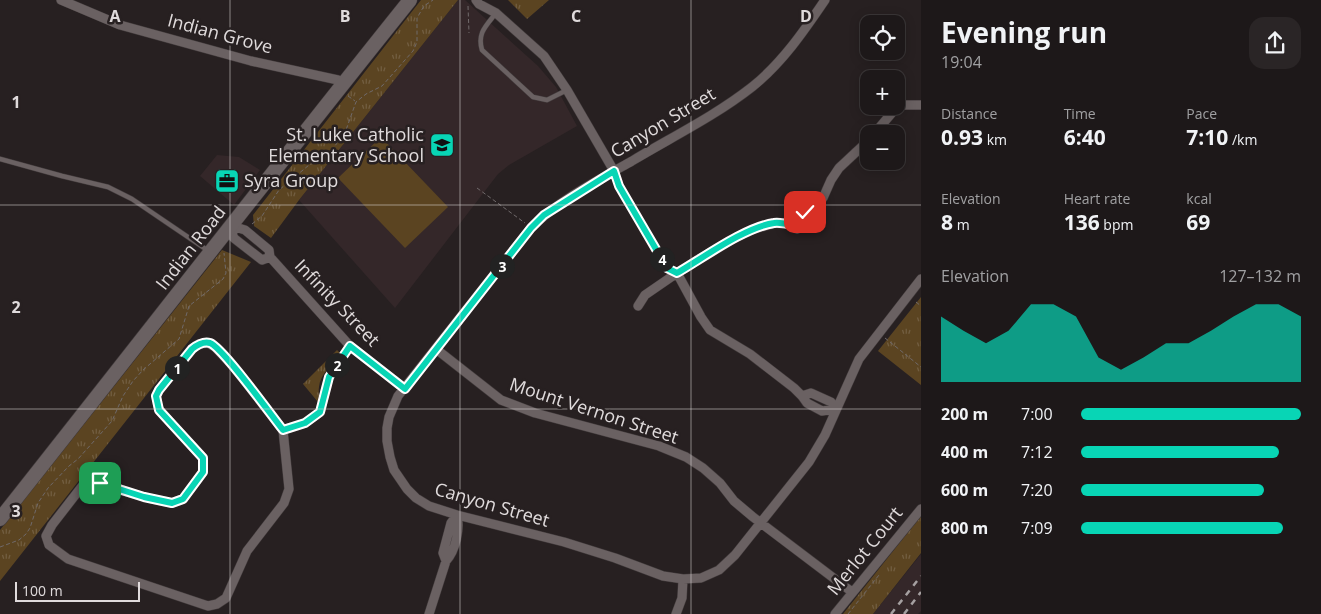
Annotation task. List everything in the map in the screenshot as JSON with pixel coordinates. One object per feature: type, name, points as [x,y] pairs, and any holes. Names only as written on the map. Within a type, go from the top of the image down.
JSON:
[{"type":"street","name":"Indian Grove","points":[[61,0],[120,24],[251,61],[338,80],[344,83]]},
{"type":"street","name":"Indian Road","points":[[0,519],[211,252],[237,232],[344,83],[410,0]]},
{"type":"street","points":[[490,0],[496,13]]},
{"type":"street","name":"Canyon Street","points":[[825,0],[806,28],[778,62],[753,86],[716,112],[614,171],[544,215],[531,228],[393,406],[387,428],[387,441],[394,470],[401,482],[416,498],[429,506],[564,542],[663,576],[683,579],[701,578],[719,570],[735,555],[762,524],[809,462],[825,435],[859,359],[921,279]]},
{"type":"street","points":[[472,2],[496,13],[544,56],[567,90],[614,171]]},
{"type":"street","points":[[882,125],[896,108],[904,105],[921,105]]},
{"type":"street","points":[[824,198],[830,180],[839,168],[860,148]]},
{"type":"street","points":[[638,306],[645,295],[677,273],[754,229],[775,223],[793,227]]},
{"type":"street","name":"Infinity Street","points":[[237,232],[262,260],[270,257]]},
{"type":"street","name":"Infinity Street","points":[[237,232],[269,250],[270,257],[350,346],[405,389]]},
{"type":"street","points":[[677,273],[701,318],[710,330],[750,354],[802,396],[811,393],[830,402],[836,409]]},
{"type":"street","points":[[208,343],[215,346],[283,430],[289,489],[284,503],[247,551],[226,598],[217,604],[208,606],[68,559],[49,545],[46,536],[52,525],[83,485],[92,482],[172,503],[183,499],[203,472],[203,458],[159,410],[156,396],[192,349],[199,344],[208,343]]},
{"type":"street","points":[[283,430],[305,423],[320,412],[329,377],[350,346]]},
{"type":"street","name":"Mount Vernon Street","points":[[436,350],[501,400],[535,413],[659,446],[686,457],[703,468],[720,483],[734,501],[762,524],[852,592]]},
{"type":"street","name":"Merlot Court","points":[[835,614],[921,509]]},
{"type":"street","points":[[429,614],[446,560],[451,555],[459,528],[458,515]]},
{"type":"street","points":[[676,614],[682,598],[683,579]]},
{"type":"lane","points":[[496,13],[481,33],[479,41],[482,50],[533,97],[547,100],[567,90]]},
{"type":"lane","points":[[0,159],[108,187],[132,199],[211,252]]},
{"type":"path","points":[[0,547],[19,540],[26,534],[38,504],[48,488],[112,422],[123,396],[133,381],[179,339],[189,306],[223,279],[226,273],[224,250],[237,232],[262,216],[280,190],[308,165],[328,156],[346,130],[356,102],[366,94],[382,86],[413,51],[418,42],[417,18],[424,6],[434,0]]},
{"type":"path","points":[[469,32],[472,2]]},
{"type":"path","points":[[614,171],[619,186],[667,268],[677,273]]},
{"type":"path","points":[[477,188],[531,228]]},
{"type":"path","points":[[793,227],[824,198]]},
{"type":"path","points":[[878,333],[921,367]]},
{"type":"shaded area","name":"St. Luke Catholic Elementary School","points":[[458,0],[465,0],[538,66],[556,87],[577,126],[509,165],[498,174],[395,308],[299,200]]},
{"type":"shaded area","points":[[217,155],[239,157],[260,170],[234,205],[200,176]]},
{"type":"shaded area","points":[[921,554],[921,611],[918,614],[873,614]]},
{"type":"green space","points":[[421,0],[458,0],[271,238],[254,226],[253,215]]},
{"type":"green space","points":[[508,0],[549,0],[527,19]]},
{"type":"green space","points":[[381,137],[448,207],[405,248],[338,178]]},
{"type":"green space","points":[[222,250],[251,262],[0,581],[0,530]]},
{"type":"green space","points":[[921,297],[921,385],[878,351]]},
{"type":"green space","points":[[337,350],[341,354],[327,369],[320,382],[318,402],[303,384]]},
{"type":"green space","points":[[921,516],[921,553],[873,614],[843,614]]},
{"type":"railway","points":[[891,614],[921,576]]},
{"type":"railway","points":[[904,614],[921,592]]},
{"type":"place","name":"St. Luke Catholic Elementary School","points":[[442,145]]},
{"type":"place","name":"Syra Group","points":[[227,181]]},
{"type":"route","points":[[100,483],[144,497],[172,503],[183,499],[203,472],[203,458],[159,410],[156,403],[156,396],[159,390],[192,349],[199,344],[208,343],[215,346],[283,430],[305,423],[320,412],[329,377],[350,346],[405,389],[531,228],[544,215],[614,171],[619,186],[667,268],[677,273],[754,229],[775,223],[789,224],[805,212]]}]
